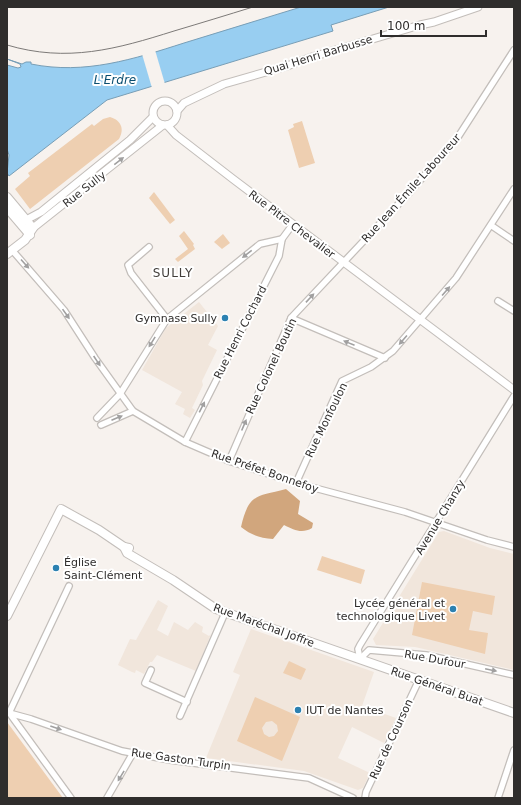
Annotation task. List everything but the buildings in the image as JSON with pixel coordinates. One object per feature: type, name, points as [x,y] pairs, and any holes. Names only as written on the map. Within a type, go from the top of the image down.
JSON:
[{"type":"main road","points":[[7,197],[26,220],[31,232]]},
{"type":"main road","points":[[7,208],[31,232]]},
{"type":"main road","name":"Rue Sully","points":[[10,252],[31,232]]},
{"type":"main road","name":"Rue Maréchal Joffre","points":[[7,616],[61,509],[99,530],[124,547],[127,553],[173,580],[208,605],[225,613],[362,655]]},
{"type":"main road","name":"Rue Général Buat","points":[[362,655],[419,680],[514,713]]},
{"type":"street","name":"Quai Henri Barbusse","points":[[177,110],[184,103],[224,84],[287,66],[420,24],[445,19],[478,7]]},
{"type":"street","name":"Rue Jean Émile Laboureur","points":[[344,262],[408,194],[458,137],[514,50]]},
{"type":"street","points":[[164,100],[171,102],[177,110],[174,120],[165,125],[156,121],[153,117],[153,110],[157,103],[164,100]]},
{"type":"street","name":"Quai Henri Barbusse","points":[[171,102],[180,101],[184,103]]},
{"type":"street","name":"Rue Sully","points":[[26,220],[42,212],[130,140],[153,117]]},
{"type":"street","name":"Rue Pitre Chevalier","points":[[165,125],[182,140],[514,390]]},
{"type":"street","name":"Rue Sully","points":[[31,232],[165,125]]},
{"type":"street","name":"Rue Monfoulon","points":[[296,483],[342,381],[371,367],[393,352],[456,278],[482,237],[492,226],[514,188]]},
{"type":"street","name":"Rue Henri Cochard","points":[[185,442],[279,256],[282,239],[293,224]]},
{"type":"street","points":[[492,226],[514,241]]},
{"type":"street","points":[[97,418],[120,394],[167,319],[260,244],[282,239]]},
{"type":"street","points":[[149,247],[128,265],[131,273],[167,319]]},
{"type":"street","name":"Rue Préfet Bonnefoy","points":[[10,252],[64,310],[133,411],[185,442],[229,461],[296,483],[405,512],[487,540],[514,547]]},
{"type":"street","name":"Rue Colonel Boutin","points":[[229,461],[291,318],[344,262]]},
{"type":"street","points":[[498,301],[514,311]]},
{"type":"street","points":[[291,318],[385,358]]},
{"type":"street","name":"Avenue Chanzy","points":[[362,655],[358,649],[514,396]]},
{"type":"street","points":[[101,425],[133,411]]},
{"type":"street","points":[[69,586],[8,712],[71,798]]},
{"type":"street","points":[[180,716],[225,613]]},
{"type":"street","name":"Rue Dufour","points":[[362,655],[372,650],[426,655],[514,675]]},
{"type":"street","points":[[151,670],[145,684],[187,702]]},
{"type":"street","name":"Rue de Courson","points":[[365,798],[366,792],[419,680]]},
{"type":"street","name":"Rue Gaston Turpin","points":[[8,712],[122,751],[170,760],[308,778],[353,798]]},
{"type":"street","points":[[498,798],[514,750]]},
{"type":"street","points":[[107,798],[133,753]]},
{"type":"shaded area","points":[[110,117],[117,120],[121,125],[122,132],[119,139],[30,209],[15,189],[30,176],[28,173],[92,124],[94,126],[103,119]]},
{"type":"shaded area","points":[[302,121],[315,163],[299,168],[288,130],[294,127],[293,124]]},
{"type":"shaded area","points":[[154,192],[175,220],[170,224],[149,198]]},
{"type":"shaded area","points":[[184,231],[194,244],[195,249],[178,262],[175,259],[188,249],[179,236]]},
{"type":"shaded area","points":[[223,234],[230,243],[222,249],[214,242]]},
{"type":"shaded area","points":[[199,302],[218,326],[208,345],[217,350],[202,381],[203,385],[192,408],[195,410],[190,418],[183,414],[185,409],[175,404],[182,392],[142,370],[166,328]]},
{"type":"shaded area","points":[[286,489],[300,501],[298,514],[313,523],[312,528],[301,531],[284,525],[273,539],[256,536],[241,527],[247,508],[255,498]]},
{"type":"shaded area","name":"Lycée général et technologique Livet","points":[[444,531],[490,548],[514,554],[514,670],[415,647],[376,645],[373,639],[439,532]]},
{"type":"shaded area","points":[[322,556],[365,570],[361,584],[317,570]]},
{"type":"shaded area","points":[[422,582],[495,596],[492,615],[473,611],[469,630],[488,633],[485,654],[412,635]]},
{"type":"shaded area","points":[[158,600],[168,606],[157,630],[168,636],[174,622],[188,630],[195,622],[203,627],[202,632],[209,636],[211,634],[196,671],[157,655],[152,662],[150,662],[144,674],[136,670],[135,673],[132,672],[118,665],[130,639],[136,640]]},
{"type":"shaded area","name":"IUT de Nantes","points":[[251,629],[374,672],[362,706],[396,718],[384,743],[352,727],[338,758],[370,773],[363,788],[358,790],[304,771],[206,758],[240,675],[233,672]]},
{"type":"shaded area","points":[[289,661],[306,669],[301,680],[283,673]]},
{"type":"shaded area","points":[[255,697],[300,717],[282,761],[237,741]],"holes":[[[272,721],[277,725],[278,731],[274,736],[269,737],[264,734],[262,728],[266,722]]]},
{"type":"shaded area","points":[[7,722],[63,798],[7,798]]},
{"type":"water","name":"L'Erdre","points":[[301,7],[389,7],[331,25],[333,31],[107,100],[9,176],[7,173],[9,155],[7,149],[7,65],[18,68],[21,67],[20,64],[7,59],[22,64],[31,62],[31,64],[51,67],[71,68],[109,64],[147,55]]},
{"type":"pier","points":[[155,50],[165,84],[152,88],[142,54]]},
{"type":"tram line","points":[[7,45],[50,53],[92,52],[153,38],[253,7]]},
{"type":"place","name":"Gymnase Sully","points":[[225,318]]},
{"type":"place","name":"Église Saint-Clément","points":[[56,568]]},
{"type":"place","name":"Lycée général et technologique Livet","points":[[453,609]]},
{"type":"place","name":"IUT de Nantes","points":[[298,710]]},
{"type":"district","name":"SULLY","points":[[173,273]]}]
